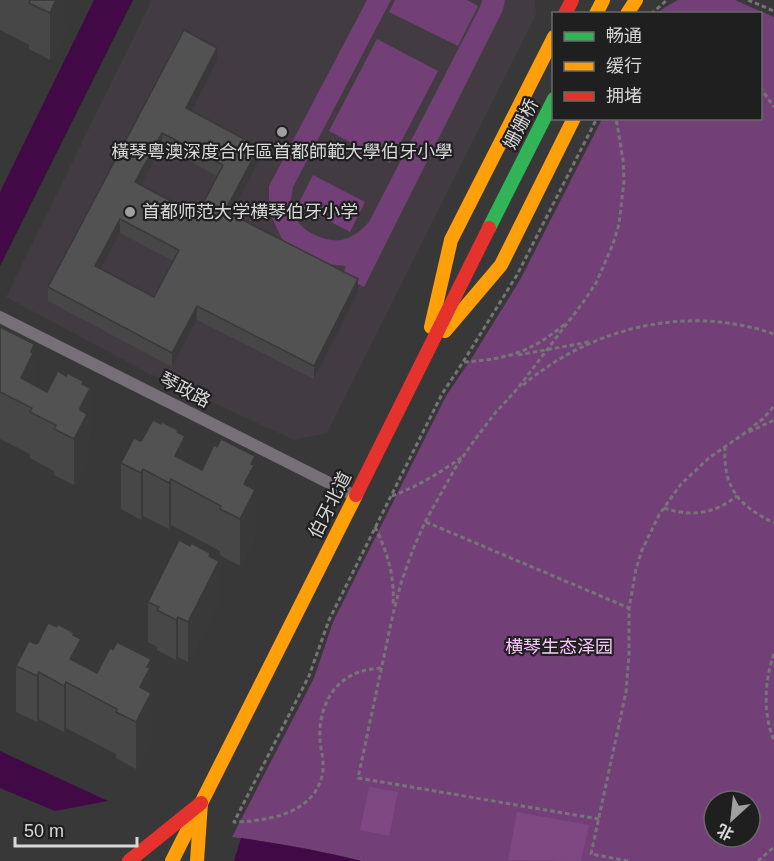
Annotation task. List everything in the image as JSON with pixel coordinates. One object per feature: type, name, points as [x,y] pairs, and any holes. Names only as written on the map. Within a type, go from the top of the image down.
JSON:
[{"type":"main road","points":[[425,355],[451,240],[552,41]]},
{"type":"main road","name":"姗姗桥","points":[[520,165],[552,103]]},
{"type":"main road","points":[[425,355],[501,265],[573,120]]},
{"type":"main road","name":"伯牙北道","points":[[172,861],[520,165]]},
{"type":"main road","points":[[129,861],[201,803]]},
{"type":"main road","points":[[197,861],[201,803]]},
{"type":"street","name":"琴政路","points":[[0,317],[355,496]]},
{"type":"path","points":[[748,0],[773,12]]},
{"type":"path","points":[[653,12],[665,1]]},
{"type":"path","points":[[762,90],[774,107]]},
{"type":"path","points":[[381,668],[363,670],[348,677],[335,688],[325,703],[320,720],[322,776],[309,799],[285,814],[270,819],[234,822],[309,676],[329,620],[442,394],[517,275],[596,120]]},
{"type":"path","points":[[599,819],[358,778],[393,614],[405,573],[425,522],[464,455],[584,301],[600,274],[613,244],[619,224],[624,181],[616,120]]},
{"type":"path","points":[[506,357],[536,345],[569,321]]},
{"type":"path","points":[[518,388],[554,361],[593,341],[636,327],[680,321],[725,323],[774,334]]},
{"type":"path","points":[[463,362],[489,360],[593,341]]},
{"type":"path","points":[[628,861],[591,854],[626,692],[629,608],[642,550],[664,508],[688,477],[710,457],[764,418],[774,406]]},
{"type":"path","points":[[742,435],[774,420]]},
{"type":"path","points":[[725,446],[726,471],[730,484],[745,505],[755,514],[774,524]]},
{"type":"path","points":[[391,497],[429,479],[464,455]]},
{"type":"path","points":[[664,508],[685,513],[708,512],[737,495]]},
{"type":"path","points":[[425,522],[629,608]]},
{"type":"path","points":[[375,527],[385,548],[391,569],[393,614]]},
{"type":"path","points":[[774,654],[768,677],[766,700],[774,741]]},
{"type":"path","points":[[758,861],[773,849]]},
{"type":"shaded area","points":[[94,0],[133,0],[0,266],[0,192]]},
{"type":"shaded area","name":"橫琴粵澳深度合作區首都師範大學伯牙小學","points":[[152,0],[535,0],[536,14],[327,433],[294,440],[150,374],[6,297]]},
{"type":"shaded area","points":[[0,751],[108,801],[55,811],[0,788]]},
{"type":"shaded area","points":[[369,787],[398,792],[389,836],[360,830]]},
{"type":"shaded area","points":[[517,812],[589,825],[581,861],[508,860]]},
{"type":"shaded area","points":[[241,838],[302,848],[361,861],[234,861]]},
{"type":"green space","points":[[367,0],[391,0],[293,187],[291,197],[294,212],[303,227],[312,234],[330,240],[349,237],[369,222],[482,0],[505,0],[503,10],[364,287],[342,276],[346,266],[325,264],[283,241],[269,206],[269,186]]},
{"type":"green space","points":[[395,0],[467,0],[478,6],[458,46],[389,12]]},
{"type":"green space","name":"横琴生态泽园","points":[[678,0],[735,0],[774,17],[774,861],[361,861],[297,847],[232,837],[314,678],[333,622],[446,396],[521,278],[601,120],[762,120],[762,12],[658,12]]},
{"type":"green space","points":[[377,39],[438,71],[390,163],[329,131]]},
{"type":"green space","points":[[313,175],[365,202],[350,232],[298,205]]},
{"type":"building","points":[[30,0],[56,0],[50,13],[29,3]]},
{"type":"building","points":[[184,30],[217,48],[186,108],[259,147],[225,211],[358,279],[314,366],[197,306],[172,353],[48,287]],"holes":[[[162,133],[223,165],[197,215],[135,182]],[[120,219],[179,250],[154,297],[95,266]]]},
{"type":"building","points":[[0,327],[34,344],[31,352],[33,353],[21,378],[47,392],[58,371],[83,381],[82,384],[90,388],[80,408],[87,414],[74,439],[54,429],[56,425],[30,412],[32,408],[0,392]]},
{"type":"building","points":[[153,420],[178,430],[177,432],[185,436],[175,456],[202,470],[214,445],[217,447],[221,439],[255,456],[251,464],[254,465],[244,484],[255,490],[240,519],[171,479],[169,483],[143,469],[141,473],[121,463],[134,438],[142,440]]},
{"type":"building","points":[[179,540],[190,546],[191,543],[210,553],[209,556],[219,561],[188,622],[178,617],[176,620],[157,610],[159,607],[148,602]]},
{"type":"building","points":[[48,623],[57,627],[58,624],[81,639],[70,659],[97,673],[110,648],[113,650],[117,642],[151,659],[147,667],[150,668],[140,687],[151,693],[136,722],[116,712],[117,709],[66,682],[64,686],[39,672],[37,676],[16,666],[29,641],[38,643]]},
{"type":"traffic: fast","points":[[489,228],[552,103]]},
{"type":"traffic: slow","points":[[597,12],[603,0]]},
{"type":"traffic: slow","points":[[628,12],[636,0]]},
{"type":"traffic: slow","points":[[431,327],[451,240],[552,41]]},
{"type":"traffic: slow","points":[[445,331],[501,265],[573,120]]},
{"type":"traffic: slow","points":[[172,861],[356,495]]},
{"type":"traffic: slow","points":[[197,861],[201,803]]},
{"type":"traffic: jam","points":[[566,12],[572,0]]},
{"type":"traffic: jam","points":[[356,495],[489,228]]},
{"type":"traffic: jam","points":[[129,861],[201,803]]},
{"type":"place","name":"橫琴粵澳深度合作區首都師範大學伯牙小學","points":[[282,132]]},
{"type":"place","name":"首都师范大学横琴伯牙小学","points":[[130,212]]}]
